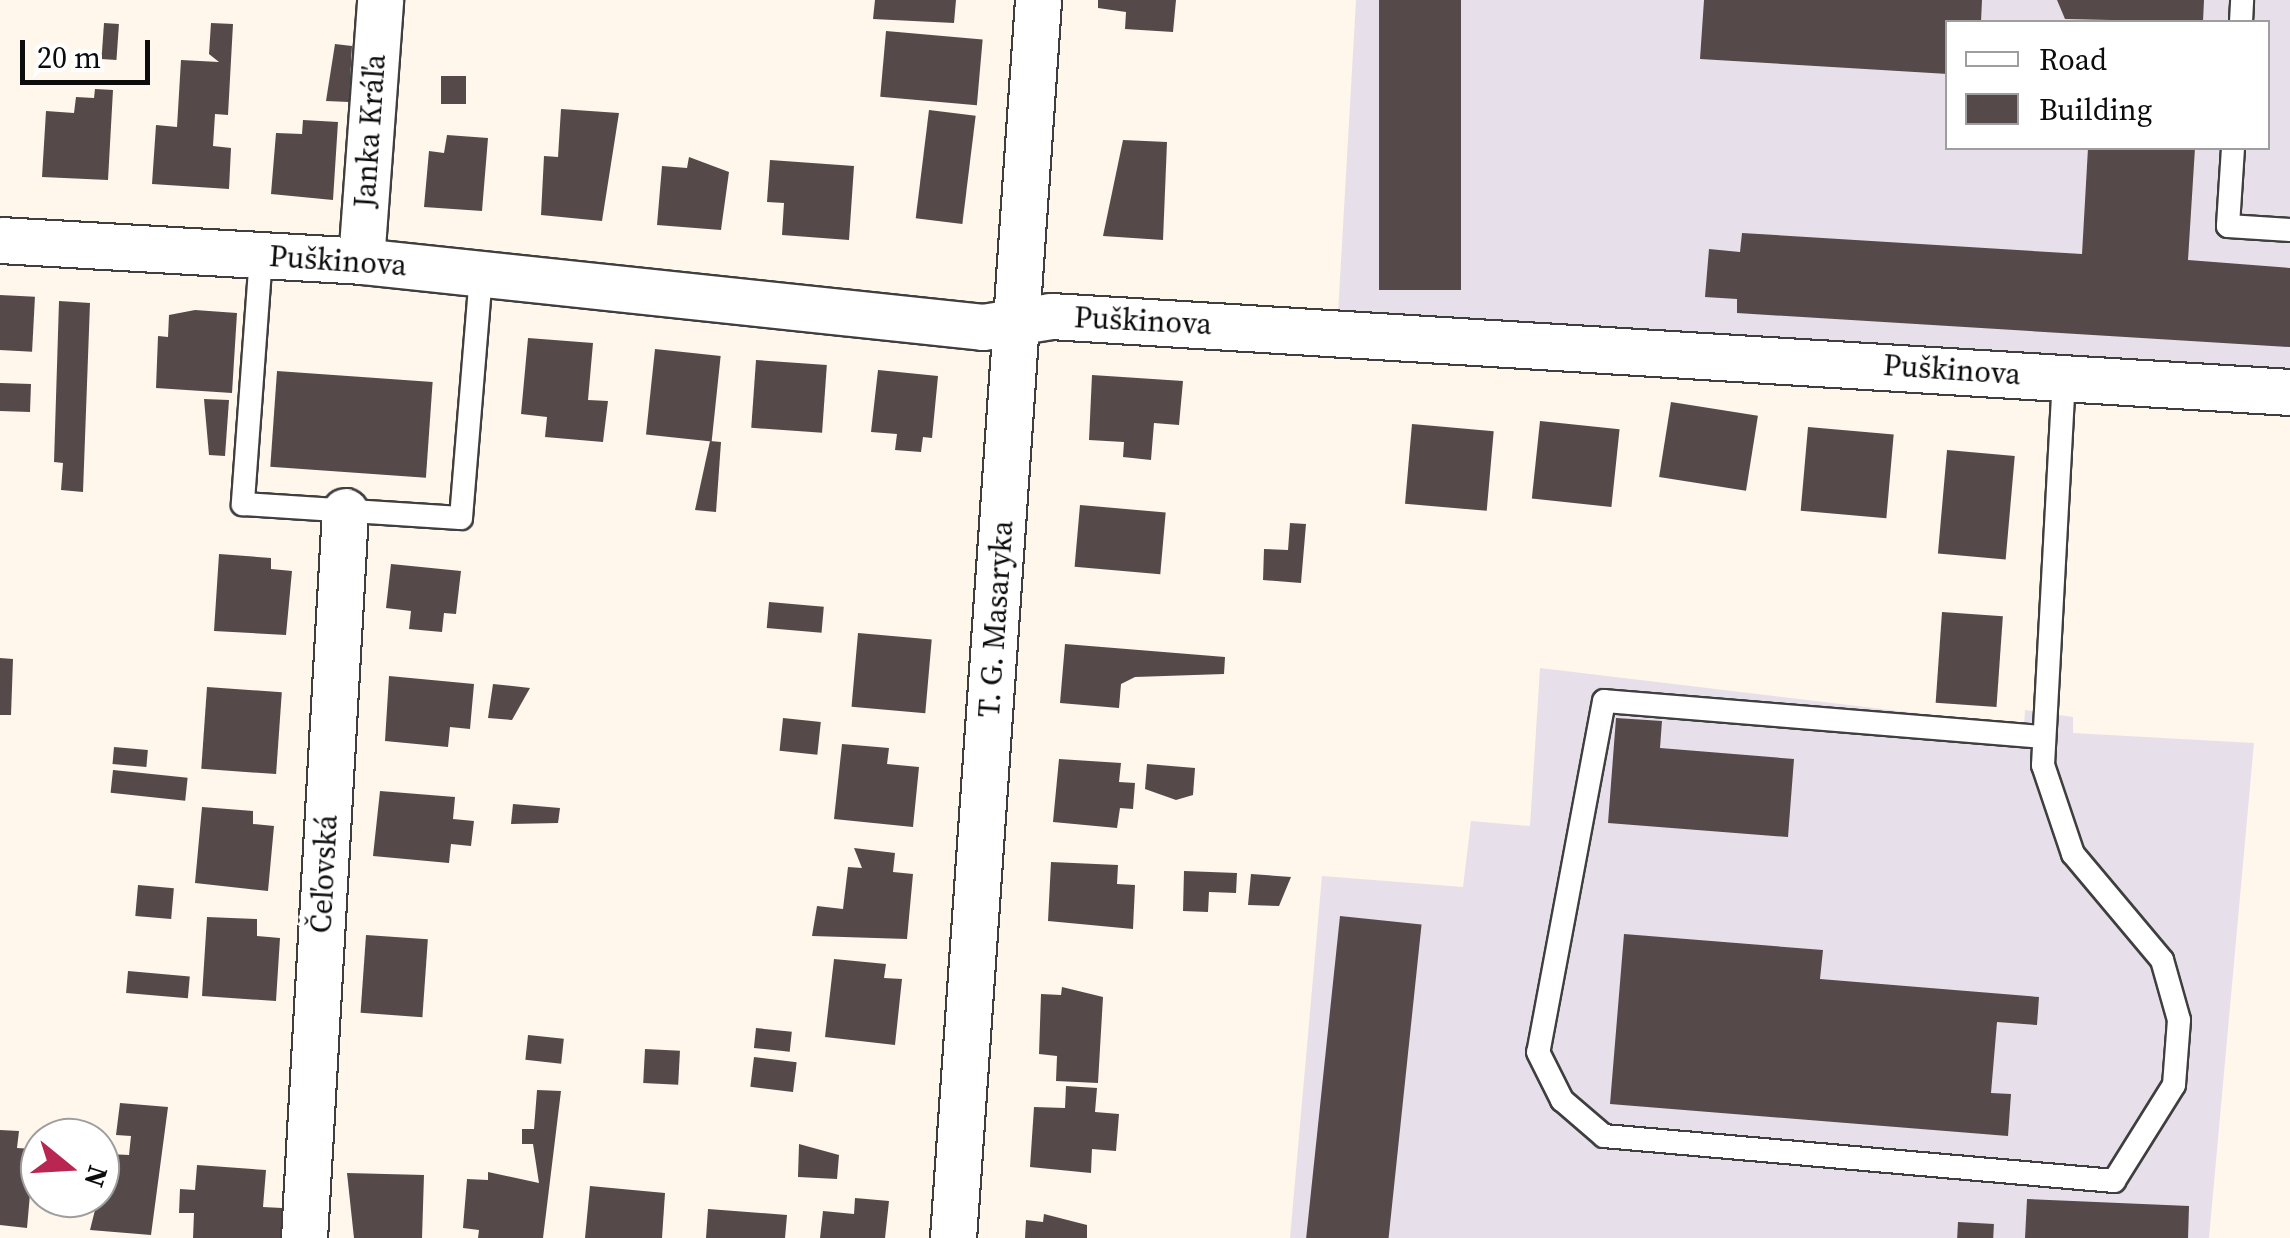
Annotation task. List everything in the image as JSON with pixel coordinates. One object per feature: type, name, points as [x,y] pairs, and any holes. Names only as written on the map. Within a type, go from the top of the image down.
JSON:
[{"type":"street","name":"Janka Kráľa","points":[[361,261],[380,0]]},
{"type":"street","name":"T. G. Masaryka","points":[[953,1238],[1038,0]]},
{"type":"street","name":"Puškinova","points":[[0,240],[361,261],[983,328],[1051,316],[2290,392]]},
{"type":"street","name":"Čeľovská","points":[[304,1238],[345,511]]},
{"type":"lane","points":[[2233,150],[2228,226],[2290,230]]},
{"type":"lane","points":[[261,256],[242,504],[461,518],[481,273]]},
{"type":"lane","points":[[2042,737],[1604,701],[1538,1052],[1562,1100],[1604,1136],[2114,1181],[2174,1085],[2179,1020],[2162,960],[2072,854],[2042,737],[2064,378]]},
{"type":"shaded area","points":[[1356,0],[2290,0],[2290,392],[1337,331]]},
{"type":"shaded area","points":[[1540,668],[2024,726],[2025,710],[2073,717],[2073,733],[2254,743],[2209,1238],[1290,1238],[1322,876],[1463,887],[1471,821],[1530,826]]},
{"type":"building","points":[[875,0],[956,0],[954,23],[873,19]]},
{"type":"building","points":[[1098,0],[1176,0],[1173,32],[1125,29],[1126,12],[1098,8]]},
{"type":"building","points":[[1379,0],[1461,0],[1461,290],[1379,290]]},
{"type":"building","points":[[1704,0],[1982,0],[1981,20],[1945,20],[1945,74],[1700,59]]},
{"type":"building","points":[[2057,0],[2204,0],[2203,20],[2065,19]]},
{"type":"building","points":[[104,23],[119,24],[116,60],[101,59]]},
{"type":"building","points":[[211,23],[233,24],[228,115],[215,114],[213,146],[231,148],[229,189],[152,184],[156,125],[177,127],[181,60],[219,62],[209,54]]},
{"type":"building","points":[[886,31],[983,39],[977,105],[880,97]]},
{"type":"building","points":[[335,44],[352,46],[349,102],[326,101]]},
{"type":"building","points":[[441,76],[466,76],[466,104],[441,104]]},
{"type":"building","points":[[95,89],[113,90],[108,180],[42,177],[46,111],[74,113],[76,97],[94,98]]},
{"type":"building","points":[[561,109],[619,113],[602,221],[541,215],[544,156],[558,157]]},
{"type":"building","points":[[929,110],[976,116],[962,224],[916,218]]},
{"type":"building","points":[[303,120],[338,122],[333,200],[271,194],[276,133],[302,134]]},
{"type":"building","points":[[447,135],[488,138],[482,211],[424,207],[429,151],[444,153]]},
{"type":"building","points":[[1123,140],[1167,142],[1163,240],[1103,236]]},
{"type":"building","points":[[2088,150],[2195,150],[2188,260],[2290,268],[2290,347],[1737,313],[1737,299],[1705,297],[1709,249],[1740,252],[1742,233],[2082,254]]},
{"type":"building","points":[[689,157],[729,172],[721,230],[657,225],[662,166],[687,168]]},
{"type":"building","points":[[770,160],[854,166],[849,240],[782,235],[784,203],[767,202]]},
{"type":"building","points":[[0,295],[35,297],[32,352],[0,350]]},
{"type":"building","points":[[59,301],[90,303],[83,492],[61,490],[63,463],[54,462]]},
{"type":"building","points":[[195,310],[237,313],[232,393],[156,388],[158,336],[168,337],[169,315]]},
{"type":"building","points":[[528,338],[593,343],[588,400],[608,401],[603,442],[545,437],[547,417],[521,414]]},
{"type":"building","points":[[655,349],[721,356],[712,441],[646,435]]},
{"type":"building","points":[[756,360],[827,365],[822,433],[751,428]]},
{"type":"building","points":[[878,370],[938,376],[932,438],[923,437],[921,452],[895,450],[897,434],[871,432]]},
{"type":"building","points":[[277,371],[433,382],[426,478],[270,467]]},
{"type":"building","points":[[1092,375],[1183,381],[1179,425],[1154,423],[1151,460],[1123,457],[1124,442],[1089,440]]},
{"type":"building","points":[[0,383],[31,384],[30,412],[0,411]]},
{"type":"building","points":[[204,399],[229,400],[225,456],[209,455]]},
{"type":"building","points":[[1671,402],[1758,416],[1746,491],[1659,477]]},
{"type":"building","points":[[1540,421],[1620,429],[1611,507],[1532,499]]},
{"type":"building","points":[[1412,424],[1494,431],[1487,511],[1405,504]]},
{"type":"building","points":[[1808,427],[1894,434],[1886,518],[1801,511]]},
{"type":"building","points":[[710,441],[721,442],[716,512],[695,510]]},
{"type":"building","points":[[1947,450],[2015,456],[2006,560],[1938,554]]},
{"type":"building","points":[[1080,505],[1166,512],[1160,574],[1075,567]]},
{"type":"building","points":[[1290,523],[1306,524],[1301,583],[1263,580],[1264,549],[1288,550]]},
{"type":"building","points":[[219,554],[271,558],[271,569],[292,571],[286,635],[214,631]]},
{"type":"building","points":[[391,564],[461,571],[456,614],[444,613],[442,632],[409,629],[411,611],[386,608]]},
{"type":"building","points":[[769,602],[824,607],[822,633],[767,628]]},
{"type":"building","points":[[1942,612],[2003,616],[1997,707],[1936,703]]},
{"type":"building","points":[[858,633],[932,639],[925,713],[852,707]]},
{"type":"building","points":[[1065,644],[1225,657],[1224,674],[1135,677],[1121,684],[1119,708],[1060,703]]},
{"type":"building","points":[[0,658],[13,659],[11,715],[0,715]]},
{"type":"building","points":[[389,676],[474,684],[470,729],[450,727],[448,747],[385,741]]},
{"type":"building","points":[[493,684],[530,688],[512,720],[488,718]]},
{"type":"building","points":[[207,687],[282,692],[276,774],[201,769]]},
{"type":"building","points":[[783,718],[821,722],[817,755],[780,751]]},
{"type":"building","points":[[1616,718],[1662,721],[1660,748],[1794,759],[1788,837],[1608,823]]},
{"type":"building","points":[[842,744],[889,748],[887,764],[919,767],[913,827],[834,819]]},
{"type":"building","points":[[114,747],[148,750],[146,767],[113,764]]},
{"type":"building","points":[[1059,759],[1121,763],[1119,782],[1135,783],[1133,809],[1120,808],[1117,828],[1053,822]]},
{"type":"building","points":[[1147,764],[1195,768],[1193,795],[1176,800],[1145,789]]},
{"type":"building","points":[[113,770],[188,778],[185,801],[111,793]]},
{"type":"building","points":[[380,791],[455,797],[453,819],[474,821],[471,846],[451,844],[449,863],[373,856]]},
{"type":"building","points":[[513,804],[560,808],[558,823],[511,824]]},
{"type":"building","points":[[202,807],[253,811],[253,824],[274,826],[268,891],[195,883]]},
{"type":"building","points":[[854,848],[895,853],[893,872],[913,874],[907,939],[812,936],[817,906],[843,909],[848,867],[862,868]]},
{"type":"building","points":[[1051,862],[1118,865],[1117,884],[1135,885],[1133,929],[1048,921]]},
{"type":"building","points":[[1184,871],[1237,873],[1236,893],[1209,892],[1208,912],[1183,911]]},
{"type":"building","points":[[1251,874],[1291,877],[1279,906],[1248,905]]},
{"type":"building","points":[[138,885],[174,888],[171,919],[135,916]]},
{"type":"building","points":[[1340,916],[1422,925],[1389,1238],[1306,1238]]},
{"type":"building","points":[[207,917],[257,919],[257,936],[280,938],[276,1001],[202,996]]},
{"type":"building","points":[[1624,934],[1823,950],[1820,979],[2039,997],[2037,1025],[1997,1022],[1991,1093],[2011,1094],[2008,1136],[1610,1104]]},
{"type":"building","points":[[366,935],[428,939],[422,1017],[361,1013]]},
{"type":"building","points":[[834,959],[886,964],[884,978],[902,979],[895,1045],[825,1037]]},
{"type":"building","points":[[128,971],[190,976],[188,998],[126,993]]},
{"type":"building","points":[[1062,987],[1103,997],[1098,1083],[1056,1081],[1057,1056],[1039,1054],[1041,994],[1061,995]]},
{"type":"building","points":[[756,1028],[792,1032],[790,1052],[754,1048]]},
{"type":"building","points":[[528,1035],[564,1039],[561,1064],[525,1060]]},
{"type":"building","points":[[645,1049],[680,1051],[678,1085],[643,1083]]},
{"type":"building","points":[[754,1057],[797,1062],[793,1092],[750,1087]]},
{"type":"building","points":[[1066,1086],[1097,1088],[1095,1112],[1119,1114],[1116,1151],[1092,1149],[1091,1173],[1030,1167],[1034,1107],[1065,1108]]},
{"type":"building","points":[[537,1090],[561,1091],[543,1238],[478,1238],[479,1230],[463,1228],[467,1179],[488,1180],[488,1172],[539,1183],[533,1144],[522,1144],[522,1129],[534,1129]]},
{"type":"building","points":[[120,1103],[168,1107],[151,1235],[90,1230],[93,1218],[120,1218],[120,1155],[129,1155],[131,1136],[120,1135]]},
{"type":"building","points":[[0,1130],[19,1131],[20,1218],[28,1218],[27,1228],[0,1225]]},
{"type":"building","points":[[799,1144],[839,1155],[837,1179],[798,1177]]},
{"type":"building","points":[[197,1165],[266,1170],[263,1207],[282,1208],[281,1238],[193,1238],[194,1213],[179,1213],[180,1189],[195,1190]]},
{"type":"building","points":[[347,1173],[424,1175],[422,1238],[354,1238]]},
{"type":"building","points":[[590,1186],[665,1193],[662,1238],[585,1238]]},
{"type":"building","points":[[855,1198],[889,1201],[885,1238],[820,1238],[823,1211],[854,1214]]},
{"type":"building","points":[[2027,1199],[2189,1206],[2188,1238],[2025,1238]]},
{"type":"building","points":[[708,1209],[787,1215],[785,1238],[706,1238]]},
{"type":"building","points":[[1044,1214],[1087,1225],[1087,1238],[1025,1238],[1026,1220],[1043,1222]]},
{"type":"building","points":[[1958,1222],[1994,1224],[1993,1238],[1957,1238]]}]
